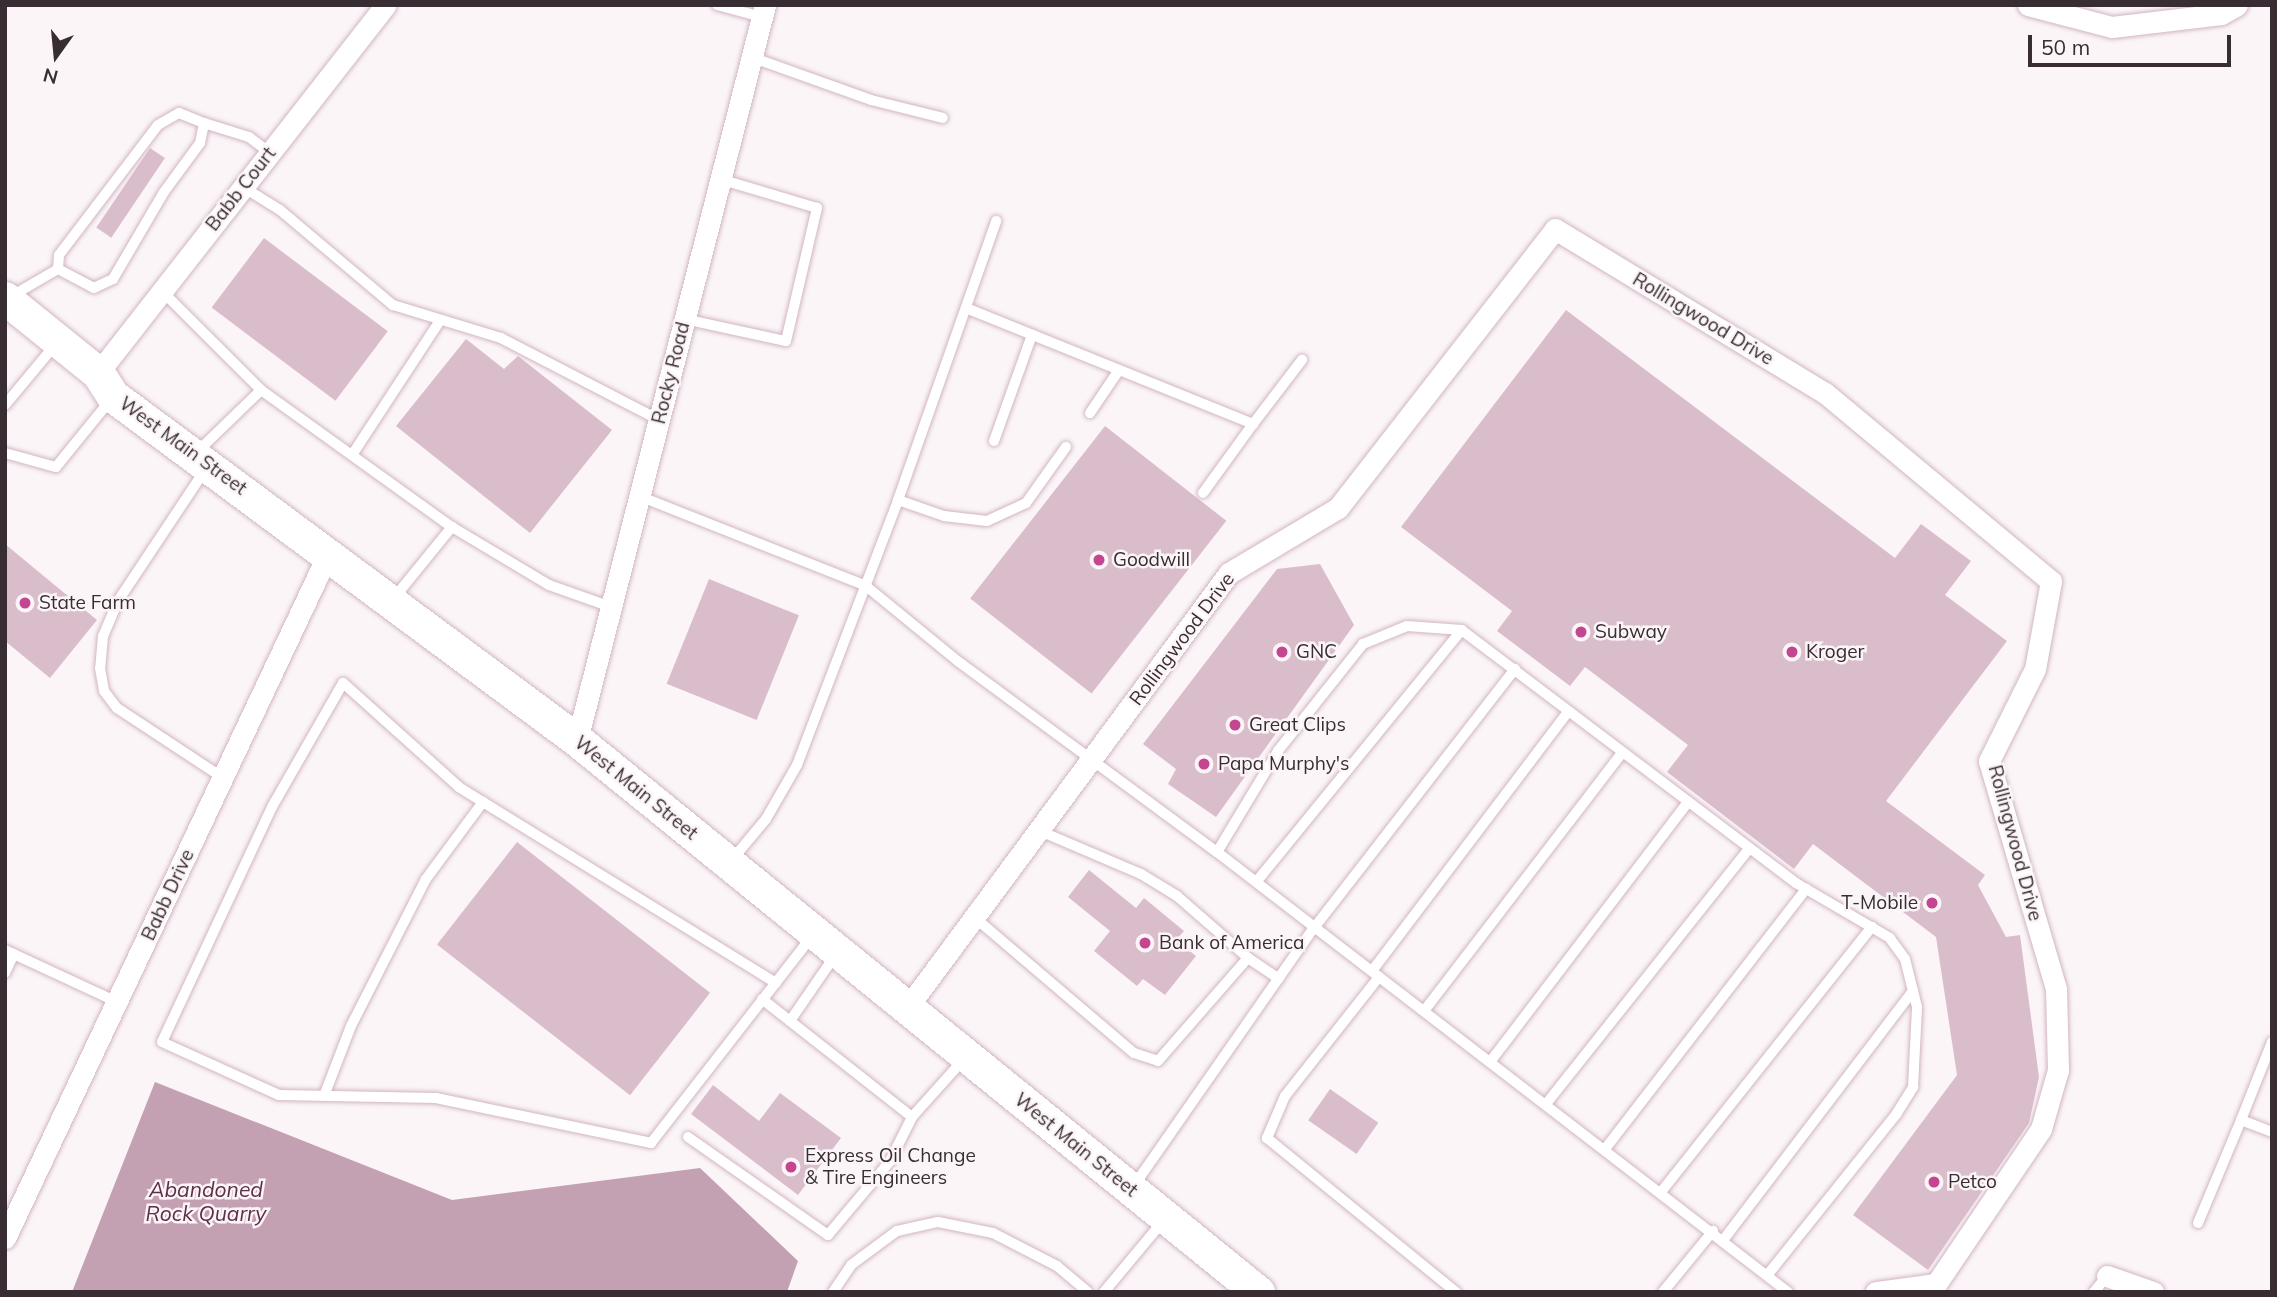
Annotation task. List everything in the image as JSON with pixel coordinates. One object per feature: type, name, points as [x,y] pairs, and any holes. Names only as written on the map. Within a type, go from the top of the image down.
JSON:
[{"type":"main road","name":"West Main Street","points":[[6,299],[106,385],[577,740],[1258,1292]]},
{"type":"street","name":"Babb Court","points":[[106,385],[162,291],[385,5]]},
{"type":"street","points":[[2028,5],[2112,27],[2221,14],[2237,5]]},
{"type":"street","name":"Rocky Road","points":[[577,740],[763,11]]},
{"type":"street","name":"Rollingwood Drive","points":[[907,1008],[1229,573],[1338,508],[1555,229],[1825,393],[2051,581],[2035,669],[1989,761],[2056,988],[2058,1070],[2041,1129],[1944,1288],[1876,1292]]},
{"type":"street","name":"Babb Drive","points":[[5,1238],[329,552]]},
{"type":"street","points":[[2101,1284],[2153,1292]]},
{"type":"lane","points":[[717,5],[763,11]]},
{"type":"lane","points":[[751,57],[872,100],[943,118]]},
{"type":"lane","points":[[58,269],[60,255],[158,125],[179,113],[249,136],[270,153]]},
{"type":"lane","points":[[58,269],[94,288],[113,279],[200,143],[204,123]]},
{"type":"lane","points":[[684,319],[786,341],[817,208],[720,179]]},
{"type":"lane","points":[[243,187],[280,209],[393,305],[439,322],[501,338],[659,419]]},
{"type":"lane","points":[[729,863],[766,819],[797,765],[898,500],[996,221]]},
{"type":"lane","points":[[6,299],[58,269]]},
{"type":"lane","points":[[162,291],[261,390],[452,527],[549,585],[611,607]]},
{"type":"lane","points":[[966,308],[1253,425]]},
{"type":"lane","points":[[352,455],[439,322]]},
{"type":"lane","points":[[993,441],[1032,335]]},
{"type":"lane","points":[[5,405],[57,343]]},
{"type":"lane","points":[[1203,493],[1302,360]]},
{"type":"lane","points":[[1090,414],[1119,370]]},
{"type":"lane","points":[[5,453],[57,467],[106,385]]},
{"type":"lane","points":[[223,778],[117,708],[104,691],[100,668],[103,636],[117,601],[202,459],[261,390]]},
{"type":"lane","points":[[898,500],[944,516],[987,522],[1026,503],[1066,447]]},
{"type":"lane","points":[[639,496],[866,586],[958,662],[1257,881],[1314,928],[1769,1273],[1788,1292]]},
{"type":"lane","points":[[392,600],[452,527]]},
{"type":"lane","points":[[1217,852],[1278,751],[1363,644],[1407,626],[1462,630],[1749,849],[1805,889],[1890,937],[1905,959],[1917,1007],[1913,1087],[1898,1113],[1769,1273]]},
{"type":"lane","points":[[1257,881],[1462,630]]},
{"type":"lane","points":[[1131,1190],[1314,928],[1515,669]]},
{"type":"lane","points":[[776,982],[459,787],[343,683],[272,807],[162,1042],[279,1095],[436,1098],[651,1143],[776,982],[826,942]]},
{"type":"lane","points":[[1456,1292],[1268,1138],[1285,1096],[1568,712]]},
{"type":"lane","points":[[1424,1011],[1622,753]]},
{"type":"lane","points":[[324,1096],[351,1026],[426,879],[483,802]]},
{"type":"lane","points":[[1490,1062],[1688,802]]},
{"type":"lane","points":[[1040,831],[1141,874],[1177,896],[1248,958],[1279,979]]},
{"type":"lane","points":[[1546,1104],[1749,849]]},
{"type":"lane","points":[[1605,1149],[1805,889]]},
{"type":"lane","points":[[974,918],[1134,1053],[1158,1061],[1248,958]]},
{"type":"lane","points":[[1661,1192],[1872,927]]},
{"type":"lane","points":[[790,1021],[826,942]]},
{"type":"lane","points":[[5,973],[10,952],[117,1002]]},
{"type":"lane","points":[[1724,1240],[1913,991]]},
{"type":"lane","points":[[762,999],[912,1117]]},
{"type":"lane","points":[[2198,1223],[2241,1120],[2267,1067],[2272,1042]]},
{"type":"lane","points":[[688,1137],[828,1235],[890,1161],[912,1117],[967,1056]]},
{"type":"lane","points":[[2241,1120],[2272,1132]]},
{"type":"lane","points":[[1104,1292],[1166,1217]]},
{"type":"lane","points":[[833,1292],[851,1265],[897,1231],[937,1222],[993,1233],[1058,1266],[1088,1292]]},
{"type":"lane","points":[[1663,1292],[1713,1231]]},
{"type":"water","name":"Abandoned Rock Quarry","points":[[155,1082],[452,1200],[700,1168],[798,1261],[787,1292],[72,1292]]},
{"type":"building","points":[[150,148],[165,158],[111,238],[96,228]]},
{"type":"building","points":[[264,238],[388,331],[335,401],[212,307]]},
{"type":"building","points":[[1566,310],[1895,558],[1921,524],[1971,561],[1945,595],[2007,641],[1886,801],[1985,875],[1978,885],[2006,937],[2020,935],[2039,1077],[2029,1123],[1928,1270],[1853,1215],[1957,1075],[1936,937],[1813,844],[1794,869],[1667,772],[1688,745],[1585,667],[1570,686],[1497,631],[1512,611],[1401,527]]},
{"type":"building","points":[[466,339],[504,369],[518,356],[612,430],[530,533],[396,426]]},
{"type":"building","name":"Goodwill","points":[[1105,426],[1226,521],[1092,693],[970,599]]},
{"type":"building","points":[[5,544],[97,620],[50,678],[5,641]]},
{"type":"building","points":[[1320,564],[1354,625],[1216,817],[1168,784],[1176,769],[1143,744],[1277,569]]},
{"type":"building","points":[[709,579],[799,615],[757,720],[667,684]]},
{"type":"building","points":[[517,842],[710,993],[630,1095],[437,944]]},
{"type":"building","points":[[1089,870],[1136,908],[1144,898],[1184,931],[1176,940],[1196,956],[1165,995],[1143,979],[1137,986],[1094,951],[1110,931],[1068,897]]},
{"type":"building","name":"Express Oil Change & Tire Engineers","points":[[713,1085],[759,1121],[780,1093],[841,1138],[798,1195],[691,1114]]},
{"type":"building","points":[[1330,1089],[1378,1123],[1357,1154],[1308,1120]]},
{"type":"place","name":"Goodwill","points":[[1099,560]]},
{"type":"place","name":"State Farm","points":[[25,603]]},
{"type":"place","name":"Subway","points":[[1581,632]]},
{"type":"place","name":"GNC","points":[[1282,652]]},
{"type":"place","name":"Kroger","points":[[1792,652]]},
{"type":"place","name":"Great Clips","points":[[1235,725]]},
{"type":"place","name":"Papa Murphy's","points":[[1204,764]]},
{"type":"place","name":"T-Mobile","points":[[1932,903]]},
{"type":"place","name":"Bank of America","points":[[1145,943]]},
{"type":"place","name":"Express Oil Change & Tire Engineers","points":[[791,1167]]},
{"type":"place","name":"Petco","points":[[1934,1182]]}]
